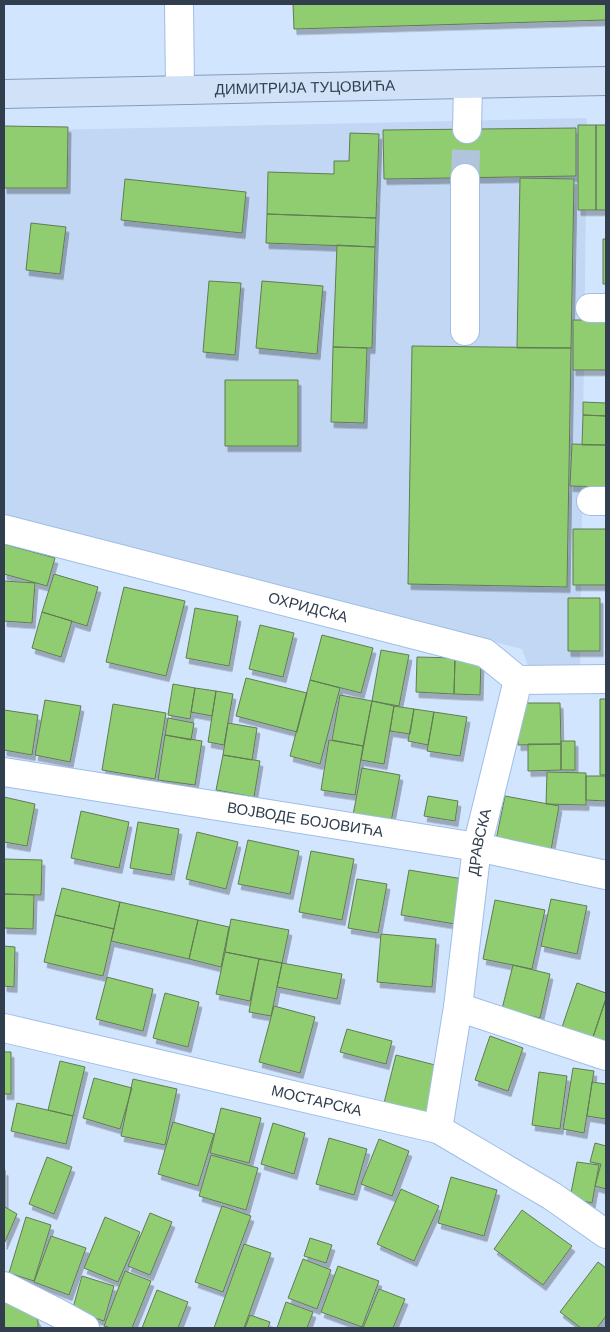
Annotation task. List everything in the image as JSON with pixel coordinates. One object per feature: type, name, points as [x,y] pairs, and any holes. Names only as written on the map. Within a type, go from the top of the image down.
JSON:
[{"type":"main road","name":"ДИМИТРИЈА ТУЦОВИЋА","points":[[4,94],[606,81]]},
{"type":"street","points":[[179,4],[180,90]]},
{"type":"street","points":[[467,129],[468,84]]},
{"type":"street","points":[[466,178],[466,331]]},
{"type":"street","name":"ОХРИДСКА","points":[[4,529],[485,653],[518,680]]},
{"type":"street","points":[[518,680],[606,679]]},
{"type":"street","name":"ДРАВСКА","points":[[438,1129],[458,1007],[477,847],[518,680]]},
{"type":"street","name":"ВОЈВОДЕ БОЈОВИЋА","points":[[4,772],[477,847],[606,875]]},
{"type":"street","points":[[458,1007],[606,1056]]},
{"type":"street","name":"МОСТАРСКА","points":[[4,1028],[438,1129],[552,1196],[606,1234]]},
{"type":"street","points":[[4,1286],[54,1320],[85,1328]]},
{"type":"shaded area","points":[[587,118],[580,672],[530,671],[522,649],[4,515],[4,131]]},
{"type":"building","points":[[293,4],[606,4],[606,20],[294,29]]},
{"type":"building","points":[[578,125],[596,125],[596,210],[578,210]]},
{"type":"building","points":[[596,125],[606,125],[606,210],[596,210]]},
{"type":"building","points":[[4,126],[68,127],[67,188],[4,188]]},
{"type":"building","points":[[576,128],[576,176],[384,179],[383,130]]},
{"type":"building","points":[[350,133],[379,134],[376,218],[267,214],[268,172],[334,174],[334,161],[349,161]]},
{"type":"building","points":[[520,178],[574,179],[571,348],[517,348]]},
{"type":"building","points":[[125,179],[246,192],[242,233],[121,220]]},
{"type":"building","points":[[267,214],[376,218],[375,247],[266,243]]},
{"type":"building","points":[[31,223],[66,227],[60,274],[26,270]]},
{"type":"building","points":[[603,239],[606,239],[606,284],[603,284]]},
{"type":"building","points":[[337,245],[375,247],[372,348],[333,347]]},
{"type":"building","points":[[209,281],[241,283],[235,355],[203,352]]},
{"type":"building","points":[[262,281],[323,286],[317,354],[256,348]]},
{"type":"building","points":[[573,320],[606,320],[606,370],[573,370]]},
{"type":"building","points":[[412,346],[571,348],[567,587],[408,584]]},
{"type":"building","points":[[333,347],[367,348],[364,423],[331,422]]},
{"type":"building","points":[[225,380],[298,380],[298,446],[225,446]]},
{"type":"building","points":[[583,402],[606,403],[606,416],[583,415]]},
{"type":"building","points":[[583,415],[606,416],[606,445],[582,445]]},
{"type":"building","points":[[572,444],[606,445],[606,487],[570,486]]},
{"type":"building","points":[[573,529],[606,529],[606,585],[573,585]]},
{"type":"building","points":[[4,544],[55,558],[47,586],[4,574]]},
{"type":"building","points":[[54,574],[98,587],[87,626],[42,612]]},
{"type":"building","points":[[4,581],[35,583],[32,623],[4,621]]},
{"type":"building","points":[[124,587],[185,601],[166,676],[106,662]]},
{"type":"building","points":[[568,598],[600,598],[600,651],[568,651]]},
{"type":"building","points":[[195,608],[238,616],[229,666],[186,658]]},
{"type":"building","points":[[42,612],[72,621],[61,657],[32,648]]},
{"type":"building","points":[[260,625],[294,633],[283,677],[249,669]]},
{"type":"building","points":[[322,635],[373,648],[361,693],[310,680]]},
{"type":"building","points":[[381,650],[409,655],[399,706],[372,701]]},
{"type":"building","points":[[417,657],[455,658],[454,694],[416,692]]},
{"type":"building","points":[[455,658],[481,659],[480,695],[454,694]]},
{"type":"building","points":[[246,678],[307,693],[297,732],[236,716]]},
{"type":"building","points":[[310,680],[340,688],[320,764],[290,756]]},
{"type":"building","points":[[173,684],[195,688],[190,719],[168,715]]},
{"type":"building","points":[[195,688],[216,691],[212,716],[191,712]]},
{"type":"building","points":[[216,691],[233,694],[224,745],[208,742]]},
{"type":"building","points":[[340,695],[372,701],[363,746],[332,740]]},
{"type":"building","points":[[600,699],[606,699],[606,775],[600,775]]},
{"type":"building","points":[[45,700],[81,706],[70,762],[35,755]]},
{"type":"building","points":[[372,701],[394,706],[384,764],[361,760]]},
{"type":"building","points":[[518,703],[560,703],[561,744],[518,745]]},
{"type":"building","points":[[113,704],[166,713],[155,779],[102,770]]},
{"type":"building","points":[[394,706],[414,709],[410,734],[390,731]]},
{"type":"building","points":[[414,709],[434,712],[428,745],[408,741]]},
{"type":"building","points":[[4,710],[38,715],[32,755],[4,750]]},
{"type":"building","points":[[434,712],[467,717],[460,756],[427,751]]},
{"type":"building","points":[[168,718],[194,723],[191,740],[165,735]]},
{"type":"building","points":[[228,723],[257,728],[252,760],[223,755]]},
{"type":"building","points":[[165,735],[202,741],[195,785],[158,780]]},
{"type":"building","points":[[329,740],[363,746],[355,795],[321,790]]},
{"type":"building","points":[[561,741],[575,741],[575,770],[561,770]]},
{"type":"building","points":[[528,744],[561,744],[561,770],[528,771]]},
{"type":"building","points":[[223,755],[260,761],[254,797],[216,790]]},
{"type":"building","points":[[362,768],[400,775],[391,822],[353,815]]},
{"type":"building","points":[[547,772],[586,773],[586,805],[546,804]]},
{"type":"building","points":[[586,776],[606,776],[606,801],[586,800]]},
{"type":"building","points":[[428,796],[458,801],[455,821],[424,816]]},
{"type":"building","points":[[505,796],[559,806],[551,850],[496,840]]},
{"type":"building","points":[[4,797],[35,804],[27,846],[4,842]]},
{"type":"building","points":[[81,811],[129,822],[119,868],[71,858]]},
{"type":"building","points":[[138,822],[179,829],[171,875],[130,868]]},
{"type":"building","points":[[197,832],[238,842],[226,889],[186,879]]},
{"type":"building","points":[[248,840],[299,851],[290,894],[238,884]]},
{"type":"building","points":[[311,851],[354,859],[342,920],[299,912]]},
{"type":"building","points":[[4,859],[42,860],[41,895],[4,894]]},
{"type":"building","points":[[409,870],[463,879],[455,924],[401,915]]},
{"type":"building","points":[[357,879],[387,884],[378,933],[348,928]]},
{"type":"building","points":[[62,888],[120,902],[114,929],[55,915]]},
{"type":"building","points":[[4,894],[34,895],[33,929],[4,928]]},
{"type":"building","points":[[551,899],[587,906],[577,954],[541,946]]},
{"type":"building","points":[[495,900],[545,910],[532,969],[483,959]]},
{"type":"building","points":[[120,902],[198,920],[189,959],[111,941]]},
{"type":"building","points":[[55,915],[114,929],[103,976],[44,962]]},
{"type":"building","points":[[231,919],[289,930],[282,963],[225,952]]},
{"type":"building","points":[[198,920],[229,927],[221,967],[189,959]]},
{"type":"building","points":[[381,934],[436,939],[432,987],[377,982]]},
{"type":"building","points":[[4,946],[15,947],[14,987],[4,986]]},
{"type":"building","points":[[225,952],[259,959],[250,1001],[216,994]]},
{"type":"building","points":[[259,959],[282,963],[271,1016],[249,1012]]},
{"type":"building","points":[[282,963],[342,974],[337,999],[277,987]]},
{"type":"building","points":[[513,965],[550,974],[540,1018],[502,1009]]},
{"type":"building","points":[[107,977],[153,989],[143,1031],[96,1019]]},
{"type":"building","points":[[577,983],[606,993],[591,1043],[560,1033]]},
{"type":"building","points":[[165,993],[199,1002],[188,1047],[153,1038]]},
{"type":"building","points":[[606,999],[606,1048],[591,1043]]},
{"type":"building","points":[[274,1006],[315,1017],[300,1073],[259,1062]]},
{"type":"building","points":[[347,1029],[392,1041],[386,1064],[340,1052]]},
{"type":"building","points":[[490,1036],[523,1048],[508,1091],[475,1080]]},
{"type":"building","points":[[4,1052],[11,1052],[11,1094],[4,1094]]},
{"type":"building","points":[[396,1055],[439,1066],[426,1118],[383,1107]]},
{"type":"building","points":[[60,1061],[85,1067],[73,1116],[48,1110]]},
{"type":"building","points":[[573,1068],[594,1071],[584,1133],[563,1129]]},
{"type":"building","points":[[539,1072],[567,1076],[560,1129],[532,1125]]},
{"type":"building","points":[[94,1078],[132,1088],[120,1129],[83,1118]]},
{"type":"building","points":[[133,1079],[177,1089],[165,1145],[121,1136]]},
{"type":"building","points":[[592,1082],[606,1084],[606,1119],[587,1116]]},
{"type":"building","points":[[17,1103],[73,1116],[66,1144],[11,1131]]},
{"type":"building","points":[[221,1108],[261,1118],[249,1163],[210,1153]]},
{"type":"building","points":[[173,1122],[214,1134],[198,1186],[158,1174]]},
{"type":"building","points":[[273,1123],[305,1133],[294,1174],[261,1164]]},
{"type":"building","points":[[329,1138],[367,1149],[354,1195],[316,1184]]},
{"type":"building","points":[[379,1139],[409,1151],[392,1196],[361,1184]]},
{"type":"building","points":[[595,1143],[606,1146],[606,1189],[595,1186],[601,1164],[590,1162]]},
{"type":"building","points":[[211,1155],[258,1168],[246,1210],[199,1196]]},
{"type":"building","points":[[47,1157],[72,1167],[54,1214],[29,1204]]},
{"type":"building","points":[[577,1162],[599,1165],[592,1203],[570,1198]]},
{"type":"building","points":[[4,1170],[5,1207],[17,1214],[4,1244]]},
{"type":"building","points":[[451,1177],[497,1190],[484,1236],[438,1223]]},
{"type":"building","points":[[401,1189],[439,1206],[414,1261],[377,1244]]},
{"type":"building","points":[[222,1206],[251,1216],[223,1292],[195,1282]]},
{"type":"building","points":[[522,1210],[572,1246],[543,1285],[494,1249]]},
{"type":"building","points":[[150,1213],[172,1222],[150,1275],[128,1266]]},
{"type":"building","points":[[26,1217],[51,1225],[34,1281],[9,1273]]},
{"type":"building","points":[[105,1217],[140,1232],[118,1282],[84,1268]]},
{"type":"building","points":[[51,1236],[86,1248],[69,1295],[34,1282]]},
{"type":"building","points":[[310,1238],[332,1245],[326,1263],[304,1256]]},
{"type":"building","points":[[244,1244],[271,1253],[244,1328],[214,1328]]},
{"type":"building","points":[[303,1259],[331,1270],[317,1309],[288,1298]]},
{"type":"building","points":[[598,1262],[606,1268],[606,1316],[597,1328],[581,1328],[560,1312]]},
{"type":"building","points":[[338,1266],[379,1281],[362,1327],[321,1312]]},
{"type":"building","points":[[125,1271],[151,1281],[132,1328],[104,1326]]},
{"type":"building","points":[[82,1276],[114,1286],[104,1321],[72,1311]]},
{"type":"building","points":[[379,1289],[405,1299],[393,1328],[363,1328]]},
{"type":"building","points":[[157,1290],[188,1302],[178,1328],[142,1328]]},
{"type":"building","points":[[4,1299],[33,1313],[38,1321],[38,1328],[4,1328]]},
{"type":"building","points":[[286,1302],[313,1312],[307,1328],[277,1328]]},
{"type":"building","points":[[250,1315],[270,1322],[268,1328],[245,1328]]},
{"type":"tunnel","points":[[465,178],[467,129]]}]
